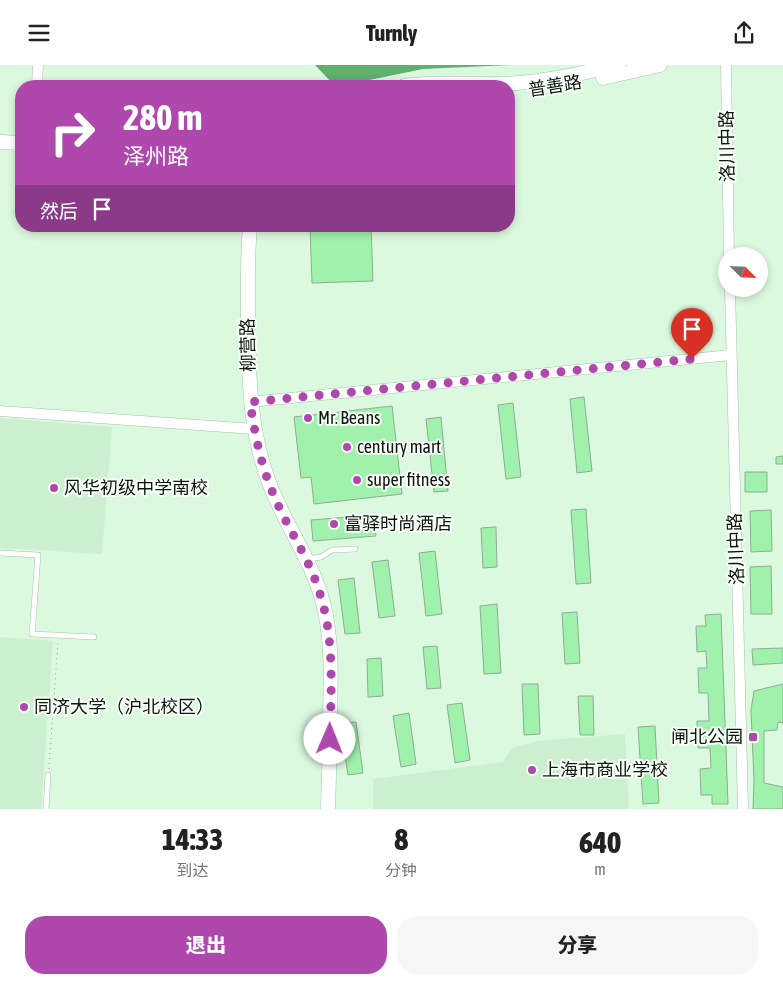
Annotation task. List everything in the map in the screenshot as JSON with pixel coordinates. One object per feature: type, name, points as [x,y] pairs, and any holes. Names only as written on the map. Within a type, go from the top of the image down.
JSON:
[{"type":"main road","name":"普善路","points":[[515,83],[551,80],[618,65]]},
{"type":"main road","name":"普善路","points":[[515,92],[553,89],[660,65]]},
{"type":"main road","points":[[0,142],[15,143]]},
{"type":"main road","points":[[0,151],[15,152]]},
{"type":"main road","name":"柳营路","points":[[250,232],[248,267],[249,369],[250,402],[254,429],[263,465],[275,499],[306,559],[319,590],[326,616],[330,643],[332,672],[328,809]]},
{"type":"street","points":[[37,80],[38,65]]},
{"type":"street","name":"洛川中路","points":[[726,65],[729,247]]},
{"type":"street","name":"洛川中路","points":[[730,297],[743,809]]},
{"type":"street","points":[[250,402],[731,355]]},
{"type":"street","points":[[0,411],[254,429]]},
{"type":"lane","points":[[306,559],[322,557],[332,550],[356,549]]},
{"type":"lane","points":[[0,553],[38,555],[32,634],[94,637]]},
{"type":"lane","points":[[46,809],[48,775]]},
{"type":"path","points":[[48,775],[59,636]]},
{"type":"shaded area","points":[[315,65],[512,65],[423,69],[369,80],[329,80]]},
{"type":"shaded area","name":"风华初级中学南校","points":[[0,418],[112,427],[102,554],[0,548]]},
{"type":"shaded area","name":"同济大学（沪北校区）","points":[[0,637],[53,641],[41,809],[0,809]]},
{"type":"shaded area","name":"上海市商业学校","points":[[625,734],[629,809],[373,809],[373,779],[503,762],[512,748],[539,741]]},
{"type":"building","points":[[310,232],[371,232],[373,281],[312,283]]},
{"type":"building","points":[[584,397],[592,471],[577,473],[570,399]]},
{"type":"building","points":[[513,403],[521,477],[506,479],[498,405]]},
{"type":"building","name":"century mart","points":[[392,406],[402,494],[314,504],[311,477],[301,478],[294,417]]},
{"type":"building","points":[[441,417],[448,491],[434,492],[426,419]]},
{"type":"building","points":[[783,456],[783,464],[776,464],[776,457]]},
{"type":"building","points":[[745,472],[767,472],[767,492],[745,492]]},
{"type":"building","points":[[586,509],[591,583],[576,584],[571,510]]},
{"type":"building","points":[[771,510],[772,551],[751,552],[750,511]]},
{"type":"building","points":[[374,515],[376,536],[313,541],[311,520]]},
{"type":"building","points":[[496,527],[497,567],[483,568],[481,528]]},
{"type":"building","points":[[435,551],[442,614],[426,616],[419,553]]},
{"type":"building","points":[[388,560],[395,616],[379,618],[372,562]]},
{"type":"building","points":[[771,566],[772,614],[751,614],[750,567]]},
{"type":"building","points":[[354,578],[360,633],[345,634],[338,580]]},
{"type":"building","points":[[497,604],[501,673],[484,674],[480,606]]},
{"type":"building","points":[[577,612],[580,663],[565,664],[562,613]]},
{"type":"building","points":[[721,614],[728,804],[712,804],[712,795],[701,795],[700,769],[711,768],[710,748],[698,748],[697,721],[709,721],[708,693],[699,693],[698,668],[707,668],[706,651],[697,652],[696,626],[706,626],[705,615]]},
{"type":"building","points":[[437,646],[441,688],[427,689],[423,647]]},
{"type":"building","points":[[783,648],[783,663],[753,665],[752,649]]},
{"type":"building","points":[[381,658],[383,696],[368,697],[367,659]]},
{"type":"building","points":[[522,684],[538,684],[540,734],[524,735]]},
{"type":"building","points":[[783,684],[783,723],[778,722],[777,730],[764,731],[764,783],[783,787],[783,809],[753,809],[754,781],[751,710],[754,691]]},
{"type":"building","points":[[578,696],[593,696],[594,735],[580,735]]},
{"type":"building","points":[[462,703],[470,760],[455,763],[447,705]]},
{"type":"building","points":[[409,713],[416,764],[401,767],[393,716]]},
{"type":"building","points":[[356,722],[363,773],[348,775],[340,724]]},
{"type":"building","points":[[655,726],[659,803],[643,804],[638,727]]},
{"type":"place","name":"Mr. Beans","points":[[308,418]]},
{"type":"place","name":"century mart","points":[[347,447]]},
{"type":"place","name":"super fitness","points":[[357,480]]},
{"type":"place","name":"风华初级中学南校","points":[[54,488]]},
{"type":"place","name":"富驿时尚酒店","points":[[334,524]]},
{"type":"place","name":"同济大学（沪北校区）","points":[[24,707]]},
{"type":"place","name":"闸北公园","points":[[753,737]]},
{"type":"place","name":"上海市商业学校","points":[[532,770]]},
{"type":"route","points":[[330,739],[332,672],[326,616],[310,567],[275,499],[269,483],[258,448],[250,402],[692,359]]}]
